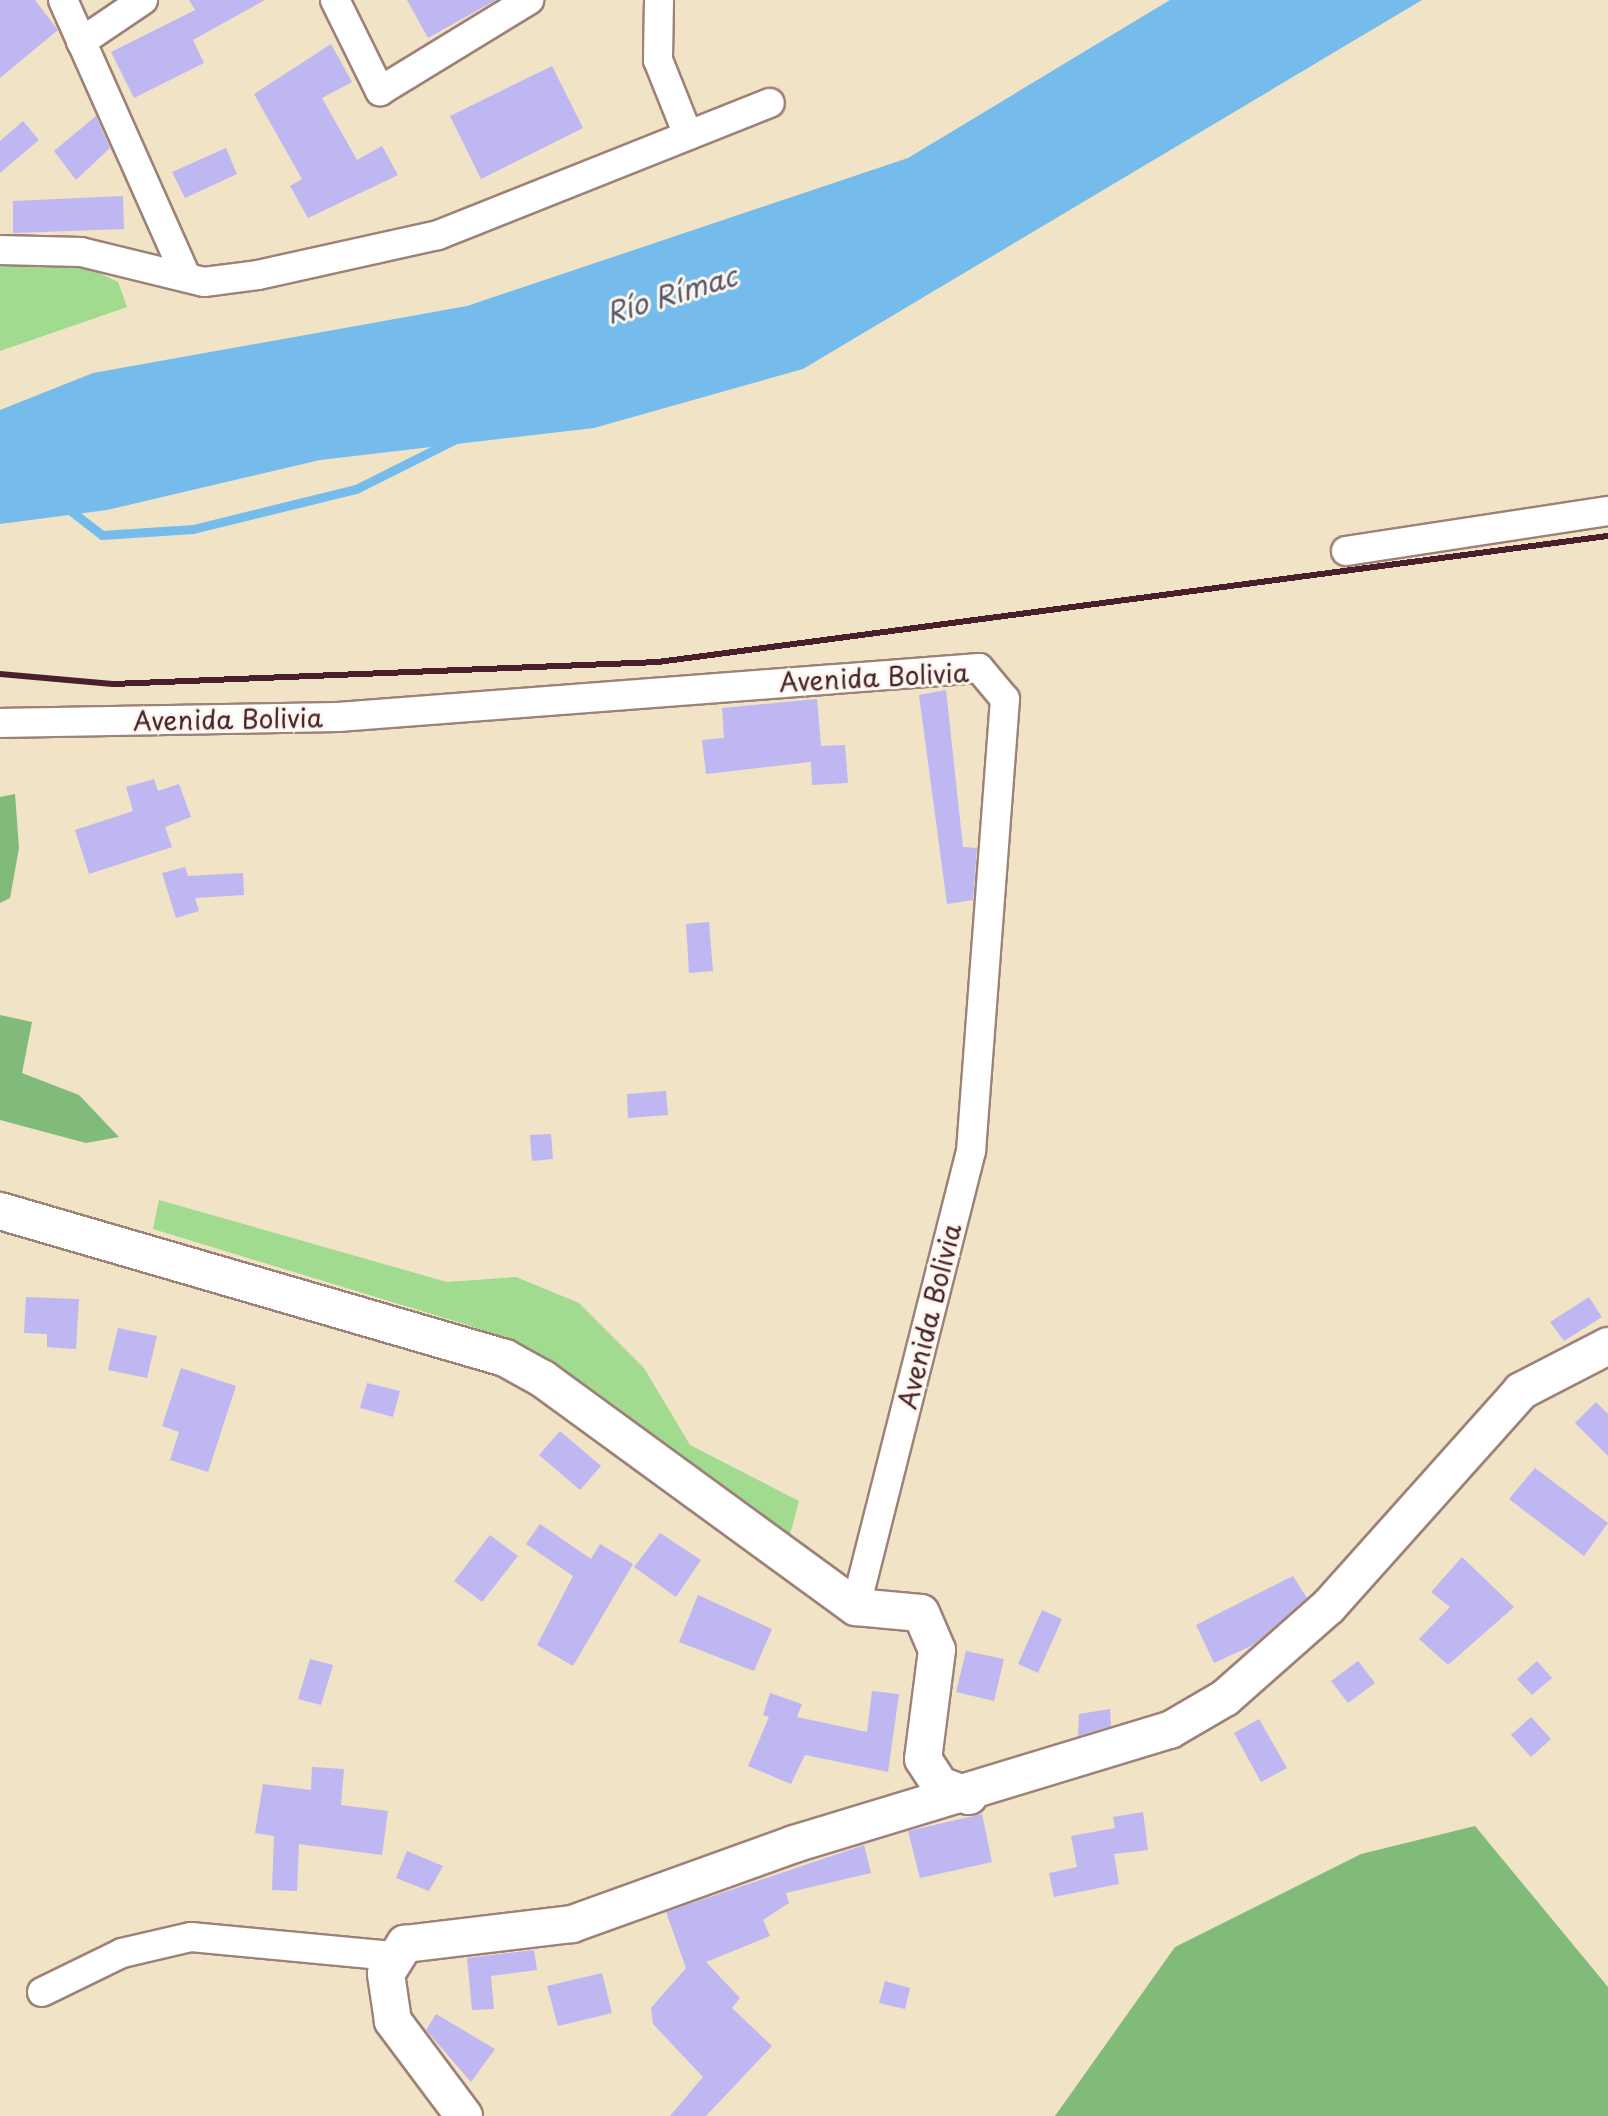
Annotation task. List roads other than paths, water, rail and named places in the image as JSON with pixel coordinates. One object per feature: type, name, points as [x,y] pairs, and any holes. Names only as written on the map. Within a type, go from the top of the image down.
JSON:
[{"type":"street","points":[[63,0],[184,272]]},
{"type":"street","points":[[81,42],[143,0]]},
{"type":"street","points":[[335,0],[380,91],[529,0]]},
{"type":"street","points":[[659,0],[658,60],[688,135]]},
{"type":"street","points":[[0,250],[81,252],[184,272],[204,282],[258,275],[438,235],[770,103]]},
{"type":"street","points":[[1346,551],[1608,511]]},
{"type":"street","name":"Avenida Bolivia","points":[[0,723],[338,717],[979,668],[1005,699],[971,1151],[856,1607]]},
{"type":"street","points":[[0,1211],[505,1358],[856,1607],[921,1613],[937,1650],[923,1759],[940,1785],[969,1796]]},
{"type":"street","points":[[42,1992],[122,1953],[191,1937],[392,1956],[432,1938],[572,1924],[794,1844],[969,1796],[1170,1730],[1225,1698],[1329,1606],[1521,1391],[1608,1346]]},
{"type":"street","points":[[392,1956],[386,1974],[393,2021],[464,2116]]},
{"type":"water","name":"Río Rímac","points":[[1170,0],[1422,0],[803,369],[594,428],[320,460],[107,510],[0,524],[0,410],[93,373],[467,306],[908,158]]},
{"type":"waterway","points":[[67,508],[102,535],[193,529],[356,489],[454,440]]},
{"type":"railway","points":[[0,674],[113,684],[658,662],[1608,536]]}]
